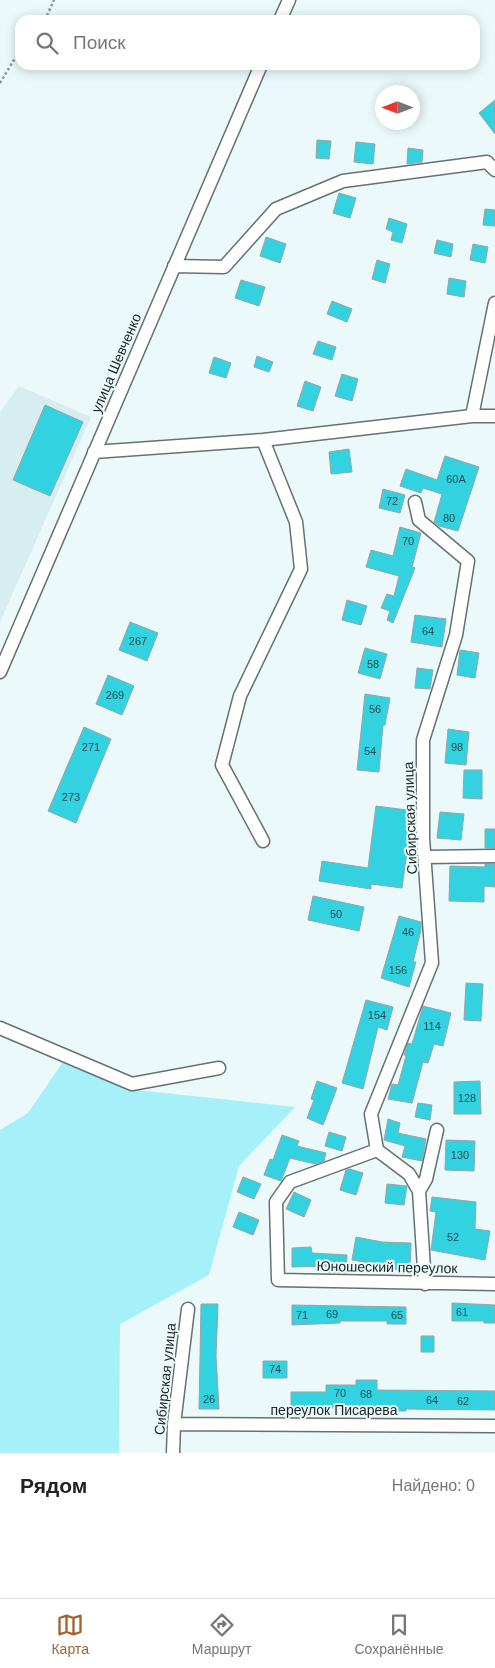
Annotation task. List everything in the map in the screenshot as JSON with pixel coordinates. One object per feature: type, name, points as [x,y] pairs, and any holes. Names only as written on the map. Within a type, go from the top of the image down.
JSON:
[{"type":"street","points":[[282,15],[289,0]]},
{"type":"street","name":"улица Шевченко","points":[[0,672],[259,70]]},
{"type":"street","points":[[174,266],[224,267],[276,209],[343,182],[487,162],[495,170]]},
{"type":"street","points":[[472,416],[495,303]]},
{"type":"street","points":[[94,452],[263,440],[472,416],[495,416]]},
{"type":"street","points":[[263,440],[296,522],[302,569],[240,696],[222,765],[263,841]]},
{"type":"street","name":"Сибирская улица","points":[[377,1150],[371,1114],[432,963],[426,857],[423,838],[423,740],[456,635],[468,560],[419,520],[416,502]]},
{"type":"street","points":[[426,857],[495,856]]},
{"type":"street","points":[[0,1028],[132,1084],[219,1068]]},
{"type":"street","points":[[419,1191],[426,1179],[437,1130]]},
{"type":"street","points":[[377,1150],[409,1174],[419,1191],[425,1284]]},
{"type":"street","name":"Юношеский переулок","points":[[377,1150],[290,1182],[276,1202],[278,1280],[495,1284]]},
{"type":"street","name":"Сибирская улица","points":[[173,1453],[174,1424],[188,1308]]},
{"type":"street","name":"переулок Писарева","points":[[174,1424],[495,1426]]},
{"type":"path","points":[[47,15],[54,0]]},
{"type":"path","points":[[0,83],[15,58]]},
{"type":"shaded area","points":[[19,386],[91,417],[0,622],[0,412]]},
{"type":"shaded area","points":[[65,1059],[136,1090],[295,1107],[239,1166],[209,1275],[120,1324],[119,1453],[0,1453],[0,1130],[28,1113]]},
{"type":"building","points":[[495,100],[495,134],[479,113]]},
{"type":"building","points":[[317,140],[331,141],[329,159],[316,158]]},
{"type":"building","points":[[356,142],[375,144],[373,164],[354,162]]},
{"type":"building","points":[[408,148],[423,150],[422,162],[407,164]]},
{"type":"building","points":[[339,193],[356,198],[350,218],[333,213]]},
{"type":"building","points":[[485,209],[495,210],[495,226],[483,225]]},
{"type":"building","points":[[389,218],[407,224],[402,243],[391,240],[393,232],[386,229]]},
{"type":"building","points":[[266,237],[286,244],[280,263],[260,256]]},
{"type":"building","points":[[437,240],[453,244],[451,257],[434,253]]},
{"type":"building","points":[[473,244],[488,247],[485,263],[470,260]]},
{"type":"building","points":[[377,260],[390,264],[385,283],[372,279]]},
{"type":"building","points":[[449,278],[466,281],[464,297],[447,294]]},
{"type":"building","points":[[241,280],[265,287],[259,306],[235,298]]},
{"type":"building","points":[[332,301],[352,309],[347,322],[327,314]]},
{"type":"building","points":[[318,341],[336,347],[332,360],[313,354]]},
{"type":"building","points":[[257,356],[273,362],[269,372],[254,367]]},
{"type":"building","points":[[214,357],[231,363],[226,378],[209,373]]},
{"type":"building","points":[[342,374],[358,379],[352,401],[335,396]]},
{"type":"building","points":[[305,381],[321,387],[313,411],[297,406]]},
{"type":"building","points":[[45,405],[83,422],[50,496],[13,480]]},
{"type":"building","points":[[349,449],[352,472],[331,474],[329,452]]},
{"type":"building","points":[[445,456],[479,467],[458,531],[439,526],[434,522],[442,494],[423,488],[421,493],[400,486],[406,469],[437,480]]},
{"type":"building","points":[[383,489],[405,495],[400,513],[379,508]]},
{"type":"building","points":[[400,527],[421,533],[412,567],[415,568],[393,623],[387,620],[390,611],[381,608],[387,594],[394,596],[399,576],[366,567],[371,550],[393,556]]},
{"type":"building","points":[[347,600],[367,606],[361,625],[342,620]]},
{"type":"building","points":[[415,615],[446,619],[442,647],[411,642]]},
{"type":"building","points":[[130,622],[158,633],[147,661],[119,650]]},
{"type":"building","points":[[365,648],[387,654],[380,679],[358,673]]},
{"type":"building","points":[[460,650],[479,653],[475,678],[457,675]]},
{"type":"building","points":[[417,668],[433,670],[430,689],[415,688]]},
{"type":"building","points":[[108,675],[134,686],[122,715],[96,704]]},
{"type":"building","points":[[365,694],[390,698],[385,725],[383,725],[379,772],[357,770]]},
{"type":"building","points":[[84,727],[111,739],[76,823],[48,811]]},
{"type":"building","points":[[448,729],[469,732],[466,765],[445,763]]},
{"type":"building","points":[[464,770],[482,770],[482,799],[463,798]]},
{"type":"building","points":[[376,806],[415,811],[409,859],[406,859],[402,888],[371,884],[371,889],[319,881],[322,861],[368,868]]},
{"type":"building","points":[[440,812],[464,814],[461,840],[437,838]]},
{"type":"building","points":[[485,829],[495,829],[495,848],[485,848]]},
{"type":"building","points":[[485,864],[495,864],[495,887],[484,886],[484,902],[449,901],[450,866],[485,867]]},
{"type":"building","points":[[313,896],[364,907],[359,931],[308,920]]},
{"type":"building","points":[[399,916],[421,922],[421,930],[413,962],[416,962],[409,987],[381,978]]},
{"type":"building","points":[[466,983],[483,984],[481,1021],[464,1020]]},
{"type":"building","points":[[366,1000],[393,1007],[387,1030],[378,1027],[363,1089],[342,1083]]},
{"type":"building","points":[[423,1006],[451,1013],[443,1046],[434,1044],[428,1063],[423,1062],[412,1103],[388,1099],[392,1084],[398,1085],[406,1056],[404,1055],[408,1043],[412,1044]]},
{"type":"building","points":[[317,1081],[337,1088],[323,1125],[307,1118],[314,1100],[311,1099]]},
{"type":"building","points":[[480,1081],[481,1114],[454,1114],[454,1082]]},
{"type":"building","points":[[418,1103],[432,1105],[430,1120],[415,1117]]},
{"type":"building","points":[[388,1119],[400,1123],[398,1133],[426,1139],[422,1161],[402,1157],[405,1146],[384,1140]]},
{"type":"building","points":[[329,1132],[346,1137],[342,1151],[325,1146]]},
{"type":"building","points":[[282,1135],[299,1141],[297,1146],[326,1153],[324,1161],[315,1164],[290,1158],[281,1181],[264,1175],[270,1159],[273,1160]]},
{"type":"building","points":[[446,1140],[475,1141],[474,1171],[445,1170]]},
{"type":"building","points":[[350,1169],[363,1173],[356,1195],[340,1190],[346,1170]]},
{"type":"building","points":[[243,1177],[261,1184],[254,1199],[237,1192]]},
{"type":"building","points":[[387,1184],[407,1186],[404,1205],[385,1203]]},
{"type":"building","points":[[294,1192],[311,1200],[304,1217],[286,1209]]},
{"type":"building","points":[[432,1197],[476,1202],[475,1229],[490,1231],[485,1260],[431,1250],[436,1212],[430,1211]]},
{"type":"building","points":[[239,1212],[259,1220],[253,1235],[233,1227]]},
{"type":"building","points":[[356,1237],[382,1242],[411,1243],[410,1270],[389,1269],[389,1266],[352,1260]]},
{"type":"building","points":[[311,1247],[312,1253],[347,1255],[346,1273],[328,1272],[329,1266],[292,1267],[292,1248]]},
{"type":"building","points":[[452,1303],[495,1305],[495,1323],[452,1321]]},
{"type":"building","points":[[201,1304],[218,1304],[216,1356],[219,1409],[199,1409]]},
{"type":"building","points":[[292,1305],[406,1307],[406,1324],[387,1324],[387,1321],[340,1321],[340,1323],[292,1325]]},
{"type":"building","points":[[421,1336],[434,1336],[434,1352],[421,1352]]},
{"type":"building","points":[[263,1361],[287,1361],[287,1378],[263,1378]]},
{"type":"building","points":[[356,1380],[377,1380],[377,1390],[495,1391],[495,1410],[406,1409],[406,1411],[389,1411],[389,1408],[315,1408],[315,1412],[291,1412],[291,1392],[326,1392],[326,1385],[356,1385]]}]
